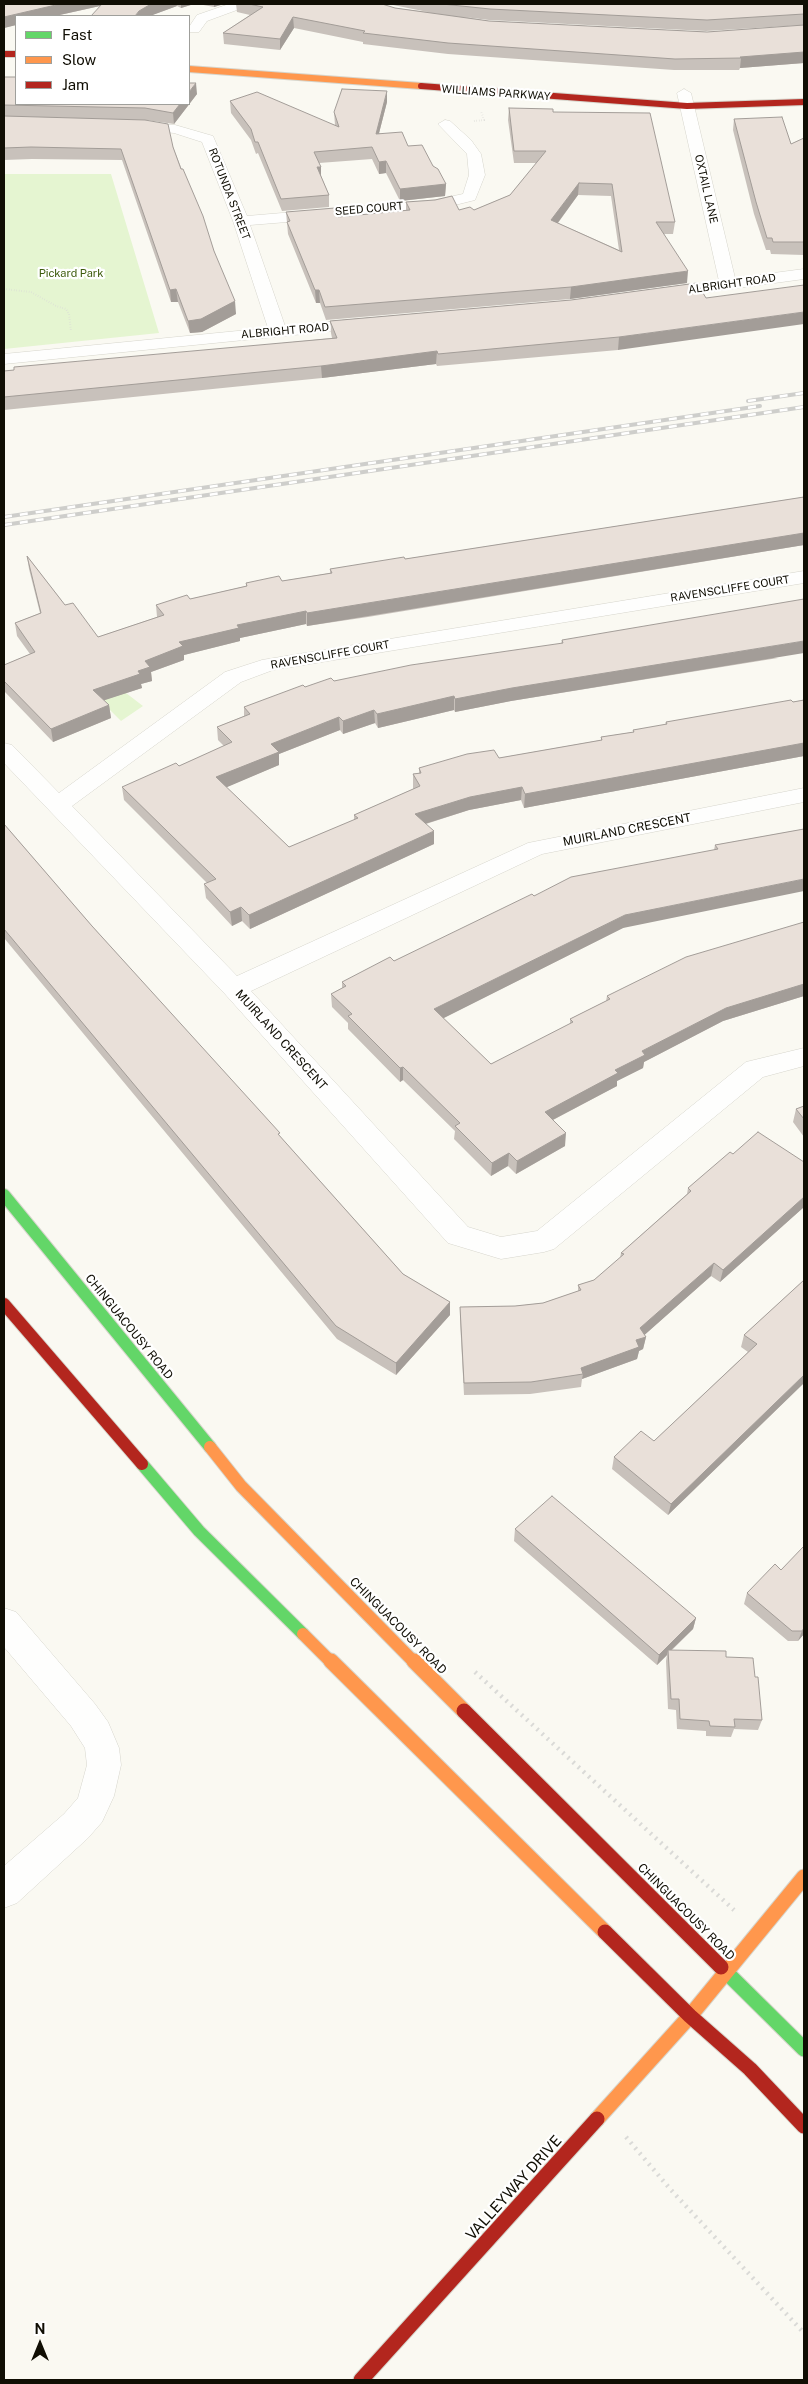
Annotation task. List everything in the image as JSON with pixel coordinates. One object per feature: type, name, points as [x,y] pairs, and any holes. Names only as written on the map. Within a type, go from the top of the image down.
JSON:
[{"type":"main road","name":"WILLIAMS PARKWAY","points":[[190,57],[681,95]]},
{"type":"main road","name":"WILLIAMS PARKWAY","points":[[190,69],[804,102]]},
{"type":"main road","name":"CHINGUACOUSY ROAD","points":[[4,1195],[241,1486],[308,1556],[804,2049]]},
{"type":"main road","points":[[4,1304],[199,1531],[690,2016],[750,2069],[804,2126]]},
{"type":"main road","name":"VALLEYWAY DRIVE","points":[[361,2380],[603,2110],[690,2016],[804,1876]]},
{"type":"street","points":[[194,29],[202,18],[240,4]]},
{"type":"street","name":"OXTAIL LANE","points":[[681,95],[728,285]]},
{"type":"street","name":"SEED COURT","points":[[241,222],[435,205],[470,197],[477,175],[474,154],[466,143],[445,124]]},
{"type":"street","name":"ROTUNDA STREET","points":[[118,125],[175,129],[208,140],[241,222],[278,331]]},
{"type":"street","name":"ALBRIGHT ROAD","points":[[649,295],[804,274]]},
{"type":"street","name":"ALBRIGHT ROAD","points":[[4,359],[385,322]]},
{"type":"street","name":"RAVENSCLIFFE COURT","points":[[58,805],[233,676],[269,664],[804,577]]},
{"type":"street","points":[[4,750],[234,988]]},
{"type":"street","name":"MUIRLAND CRESCENT","points":[[804,795],[536,848],[234,988],[458,1235],[501,1248],[544,1241],[755,1069],[804,1057]]},
{"type":"street","points":[[4,1623],[83,1715],[96,1734],[102,1748],[104,1765],[98,1796],[90,1810],[76,1826],[4,1890]]},
{"type":"path","points":[[4,289],[31,292],[56,306],[66,309],[69,314],[75,352]]},
{"type":"path","points":[[472,1669],[758,1932]]},
{"type":"path","points":[[603,2110],[670,2190],[804,2333]]},
{"type":"green space","name":"Pickard Park","points":[[4,174],[111,174],[159,333],[4,349]]},
{"type":"green space","points":[[84,638],[126,693],[143,706],[121,721],[49,649]]},
{"type":"building","points":[[4,4],[60,4],[4,17]]},
{"type":"building","points":[[102,4],[151,4],[136,15],[92,15]]},
{"type":"building","points":[[249,4],[382,4],[395,8],[489,21],[707,32],[804,25],[804,52],[741,58],[675,59],[448,43],[363,33],[365,31],[293,17],[280,39],[223,33],[263,7]]},
{"type":"building","points":[[442,4],[804,4],[804,14],[707,20],[490,9]]},
{"type":"building","points":[[4,77],[15,77],[15,105],[179,105],[173,113],[145,108],[4,105]]},
{"type":"building","points":[[190,83],[196,83],[190,91]]},
{"type":"building","points":[[342,89],[387,91],[376,134],[402,132],[408,146],[422,145],[433,166],[438,169],[446,184],[400,189],[386,161],[379,162],[372,147],[314,152],[321,167],[317,167],[329,195],[281,199],[258,142],[255,142],[251,129],[230,101],[257,92],[339,127],[334,112]]},
{"type":"building","points":[[509,108],[553,109],[553,112],[650,113],[675,222],[656,222],[688,271],[571,287],[325,307],[319,290],[315,290],[287,222],[290,221],[286,212],[335,208],[338,217],[410,210],[406,202],[435,200],[452,196],[459,210],[470,207],[474,210],[510,195],[546,151],[514,151]],"holes":[[[579,183],[612,184],[622,252],[551,220]]]},
{"type":"building","points":[[4,116],[145,120],[168,124],[173,147],[181,169],[183,169],[203,216],[214,251],[235,301],[201,319],[188,321],[176,289],[170,290],[121,149],[4,148]]},
{"type":"building","points":[[782,117],[791,144],[804,138],[804,242],[773,242],[772,238],[767,238],[734,119]]},
{"type":"building","points":[[697,283],[706,298],[804,285],[804,312],[619,337],[438,354],[437,351],[321,366],[4,397],[4,371],[14,370],[14,367],[337,338],[330,321],[571,300]]},
{"type":"building","points":[[804,497],[804,533],[307,613],[306,611],[237,625],[239,628],[179,642],[183,646],[145,661],[150,667],[138,671],[140,674],[93,690],[109,705],[51,729],[4,681],[4,665],[35,652],[15,623],[41,613],[27,556],[65,605],[73,603],[98,637],[164,615],[156,605],[187,595],[190,599],[247,586],[246,583],[279,576],[282,581],[332,573],[330,569],[404,557],[405,559]]},
{"type":"building","points":[[804,599],[804,641],[512,688],[455,699],[454,696],[377,714],[374,710],[343,721],[339,717],[271,744],[279,752],[216,777],[289,847],[358,818],[354,815],[420,786],[413,774],[421,773],[419,768],[467,754],[494,750],[499,758],[602,740],[601,737],[634,732],[633,730],[667,724],[666,722],[791,700],[793,702],[804,700],[804,743],[525,794],[522,787],[470,797],[415,814],[434,831],[249,915],[241,907],[230,912],[204,884],[216,879],[122,787],[176,763],[179,766],[232,742],[217,727],[250,714],[244,707],[303,685],[305,687],[331,678],[334,681],[411,665],[563,643],[562,640]]},
{"type":"building","points":[[4,824],[92,926],[280,1133],[278,1134],[403,1274],[450,1302],[396,1363],[336,1326],[4,929]]},
{"type":"building","points":[[804,829],[804,879],[625,915],[434,1009],[491,1064],[573,1022],[570,1019],[610,999],[607,996],[686,957],[804,922],[804,984],[726,1008],[642,1051],[645,1055],[615,1070],[618,1073],[545,1112],[566,1133],[517,1161],[509,1153],[492,1163],[455,1126],[460,1123],[403,1067],[400,1068],[348,1016],[352,1014],[331,994],[346,986],[342,982],[390,957],[394,961],[571,877],[718,849],[715,845]]},
{"type":"building","points":[[804,1106],[804,1119],[796,1109]]},
{"type":"building","points":[[758,1132],[804,1162],[804,1197],[723,1270],[714,1263],[640,1328],[646,1337],[636,1340],[639,1347],[581,1368],[583,1374],[531,1382],[464,1383],[460,1307],[515,1306],[543,1303],[581,1290],[578,1285],[594,1280],[624,1254],[621,1253],[691,1191],[688,1188],[730,1152],[733,1154]]},
{"type":"building","points":[[804,1280],[804,1375],[671,1504],[614,1457],[641,1431],[654,1441],[757,1344],[744,1335]]},
{"type":"building","points":[[552,1496],[696,1618],[659,1655],[515,1529]]},
{"type":"building","points":[[804,1546],[804,1628],[802,1631],[792,1631],[747,1593],[775,1564],[781,1570]]},
{"type":"building","points":[[668,1650],[726,1651],[726,1657],[753,1658],[755,1677],[758,1677],[762,1720],[734,1719],[735,1727],[710,1726],[709,1721],[680,1719],[679,1699],[671,1699]]},
{"type":"railway","points":[[748,401],[804,393]]},
{"type":"railway","points":[[4,517],[760,406]]},
{"type":"railway","points":[[4,525],[804,407]]},
{"type":"traffic: fast","points":[[4,1195],[210,1447]]},
{"type":"traffic: fast","points":[[142,1464],[199,1531],[303,1634]]},
{"type":"traffic: fast","points":[[721,1967],[804,2049]]},
{"type":"traffic: slow","points":[[190,69],[421,86]]},
{"type":"traffic: slow","points":[[210,1447],[241,1486],[301,1549],[464,1711]]},
{"type":"traffic: slow","points":[[303,1634],[605,1932]]},
{"type":"traffic: slow","points":[[597,2119],[690,2016],[804,1877]]},
{"type":"traffic: jam","points":[[4,54],[15,54]]},
{"type":"traffic: jam","points":[[421,86],[687,106],[804,102]]},
{"type":"traffic: jam","points":[[4,1304],[142,1464]]},
{"type":"traffic: jam","points":[[464,1711],[721,1967]]},
{"type":"traffic: jam","points":[[605,1932],[690,2016],[750,2069],[804,2126]]},
{"type":"traffic: jam","points":[[361,2380],[597,2119]]}]
